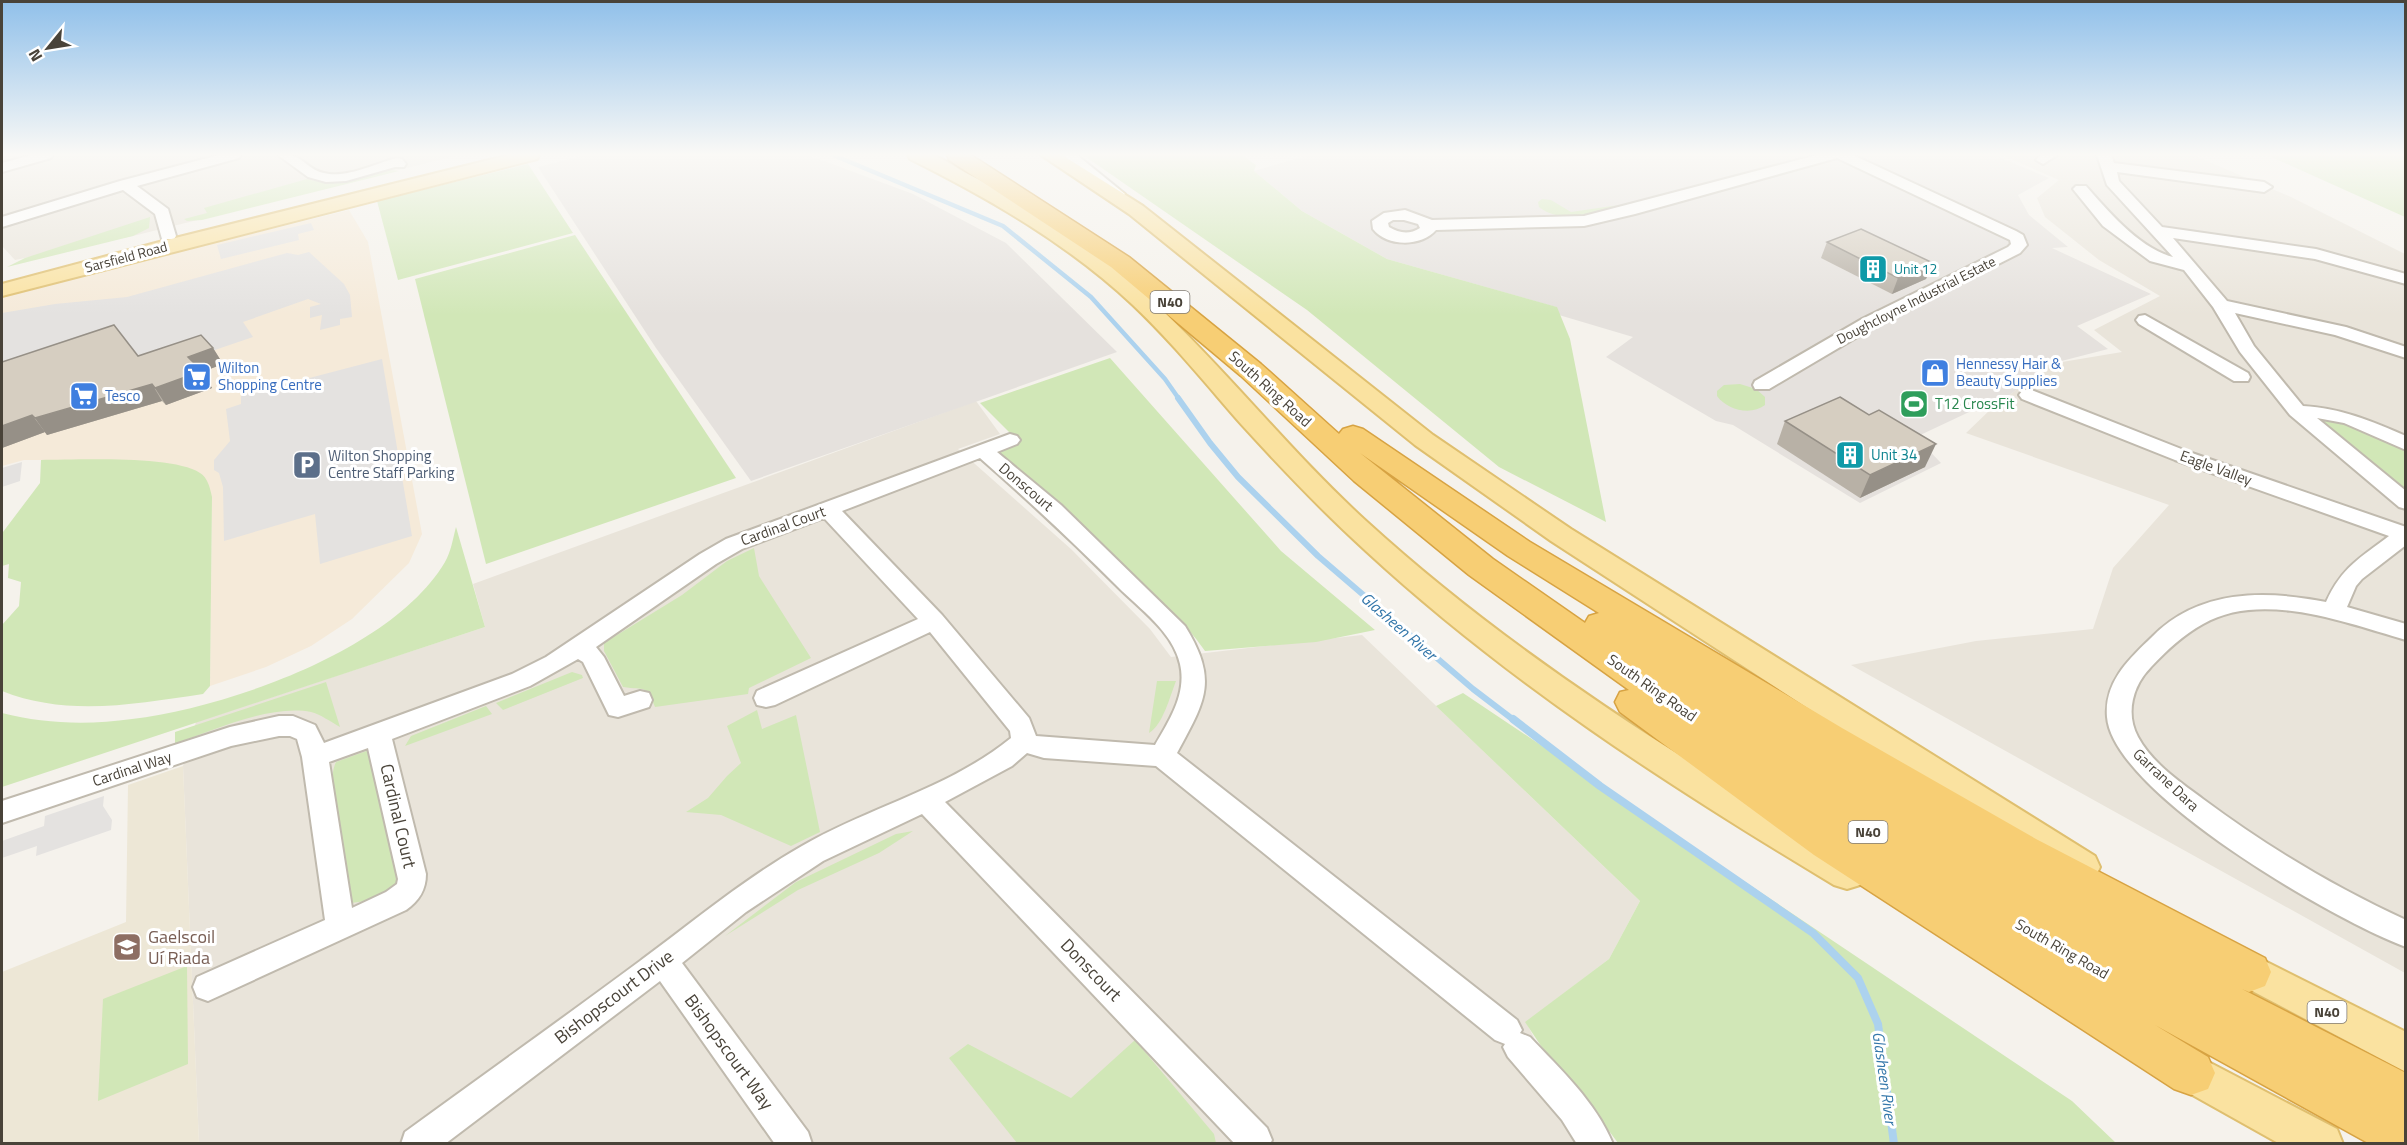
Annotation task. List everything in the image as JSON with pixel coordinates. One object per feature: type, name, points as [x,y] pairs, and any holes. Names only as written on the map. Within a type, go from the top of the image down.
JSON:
[{"type":"highway","name":"South Ring Road","points":[[1039,208],[1120,262],[1251,370],[1365,474],[1481,567],[1797,787],[1968,895],[2102,972],[2406,1137]]},
{"type":"highway","name":"South Ring Road","points":[[1070,208],[1140,254],[1203,302],[1275,363],[1353,435],[1458,521],[1552,592],[1789,751],[1966,859],[2406,1098]]},
{"type":"highway","points":[[1353,435],[1519,549],[1829,738],[2022,851],[2249,972]]},
{"type":"highway","points":[[1365,474],[1466,572],[1631,700],[1819,837],[2191,1073]]},
{"type":"main road","name":"Sarsfield Road","points":[[2,276],[280,208]]},
{"type":"main road","name":"Sarsfield Road","points":[[2,290],[319,208]]},
{"type":"main road","points":[[1018,208],[1102,269],[1139,300],[1304,477],[1351,523],[1443,603],[1520,663],[1656,757],[1802,848],[2191,1073],[2322,1143]]},
{"type":"main road","points":[[1136,210],[1424,440],[1561,535],[2249,972]]},
{"type":"main road","name":"N40","points":[[2249,972],[2406,1053]]},
{"type":"street","points":[[2,222],[46,208]]},
{"type":"street","points":[[157,208],[162,212],[168,236]]},
{"type":"street","points":[[1428,225],[1584,221],[1638,208]]},
{"type":"street","name":"Doughcloyne Industrial Estate","points":[[1762,384],[1842,336],[2014,250],[2019,245],[2017,238],[1956,208]]},
{"type":"street","points":[[2097,208],[2109,223],[2156,258],[2190,266]]},
{"type":"street","points":[[2137,208],[2160,231],[2221,305],[2246,348],[2297,411],[2406,502]]},
{"type":"street","points":[[2160,231],[2316,254],[2406,279]]},
{"type":"street","points":[[2221,305],[2354,335],[2406,353]]},
{"type":"street","points":[[2145,320],[2241,377]]},
{"type":"street","points":[[2192,347],[2246,348]]},
{"type":"street","name":"Eagle Valley","points":[[2029,395],[2182,456],[2406,534],[2354,574],[2346,583],[2334,611]]},
{"type":"street","points":[[2297,411],[2329,413],[2350,419],[2406,444]]},
{"type":"street","name":"Cardinal Court","points":[[315,757],[521,680],[577,650],[721,550],[1010,440]]},
{"type":"street","name":"Donscourt","points":[[982,450],[1053,510],[1177,632],[1186,645],[1193,658],[1196,677],[1180,722],[1162,756]]},
{"type":"street","points":[[828,509],[934,621],[1020,724],[1024,733],[1023,742],[1003,759],[926,800]]},
{"type":"street","name":"Garrane Dara","points":[[2406,632],[2334,611],[2286,602],[2258,600],[2220,606],[2191,619],[2170,633],[2127,678],[2119,702],[2122,731],[2130,746],[2148,767],[2184,799],[2235,837],[2305,883],[2406,934]]},
{"type":"street","points":[[766,698],[934,621]]},
{"type":"street","points":[[577,650],[588,653],[592,657],[629,704]]},
{"type":"street","name":"Cardinal Way","points":[[2,812],[220,741],[264,729],[293,726],[306,732],[315,757]]},
{"type":"street","name":"Cardinal Court","points":[[208,987],[396,901],[406,895],[412,887],[412,874],[378,735]]},
{"type":"street","points":[[1023,742],[1044,748],[1162,756],[1513,1038],[1574,1109],[1597,1143]]},
{"type":"street","points":[[315,757],[340,926]]},
{"type":"street","name":"Donscourt","points":[[926,800],[1255,1140]]},
{"type":"street","name":"Bishopscourt Drive","points":[[417,1143],[663,961],[736,903],[813,853],[926,800]]},
{"type":"street","name":"Bishopscourt Way","points":[[663,961],[796,1143]]},
{"type":"shaded area","points":[[2,208],[244,208],[133,236],[15,260],[2,246]]},
{"type":"shaded area","points":[[565,208],[940,208],[1006,243],[1117,352],[751,481],[656,348]]},
{"type":"shaded area","points":[[1299,208],[2025,208],[2029,215],[2068,247],[2052,248],[2151,294],[2077,326],[2108,349],[2050,364],[1991,409],[1984,405],[1916,437],[1941,463],[1860,503],[1733,425],[1716,421],[1606,357],[1633,337],[1559,315],[1556,307],[1387,259]]},
{"type":"shaded area","points":[[2041,208],[2314,208],[2405,254],[2405,973],[1851,665],[1976,641],[2093,629],[2113,568],[2169,505],[1966,433],[1991,409],[2050,364],[2122,352],[2094,330],[2160,296],[2099,260],[2045,217]]},
{"type":"shaded area","name":"Wilton Shopping Centre","points":[[349,210],[368,242],[422,534],[409,563],[352,619],[311,646],[266,667],[210,686],[212,498],[133,460],[24,460],[2,466],[2,295]]},
{"type":"shaded area","points":[[311,223],[314,230],[298,234],[299,240],[221,259],[217,245]]},
{"type":"shaded area","points":[[309,252],[344,284],[350,295],[352,317],[340,319],[340,325],[320,330],[322,315],[310,318],[310,307],[321,304],[308,299],[243,322],[253,337],[162,368],[145,366],[126,340],[2,381],[2,313],[55,304],[127,297],[287,253],[298,255]]},
{"type":"shaded area","name":"Wilton Shopping Centre Staff Parking","points":[[382,359],[412,536],[320,564],[315,514],[224,541],[223,487],[219,473],[214,470],[214,460],[230,441],[226,409],[241,404],[241,396]]},
{"type":"shaded area","points":[[976,401],[1000,434],[958,449],[1071,549],[1150,629],[1171,657],[1362,635],[1640,901],[1609,959],[1526,1022],[1588,1143],[199,1143],[183,766],[196,722],[485,627],[473,584]]},
{"type":"shaded area","points":[[22,462],[20,481],[2,487],[2,468]]},
{"type":"shaded area","name":"Gaelscoil Uí Riada","points":[[183,766],[199,1143],[2,1144],[2,972],[126,922],[128,785]]},
{"type":"shaded area","points":[[104,796],[103,806],[112,820],[111,830],[36,856],[37,846],[2,858],[2,841],[44,826],[45,816]]},
{"type":"green space","points":[[204,208],[249,208],[202,220],[187,221],[184,219],[207,213]]},
{"type":"green space","points":[[379,208],[557,208],[573,233],[398,280]]},
{"type":"green space","points":[[1160,208],[1299,208],[1387,259],[1557,307],[1570,339],[1606,522],[1499,467],[1307,310]]},
{"type":"green space","points":[[1542,208],[1565,208],[1571,212],[1606,208],[1567,216]]},
{"type":"green space","points":[[2386,208],[2405,208],[2405,217]]},
{"type":"green space","points":[[150,217],[149,228],[133,236],[7,267],[25,258]]},
{"type":"green space","points":[[575,235],[736,478],[486,564],[415,279]]},
{"type":"green space","points":[[1110,358],[1281,551],[1375,630],[1316,642],[1205,651],[1171,611],[1100,542],[996,452],[1020,443],[980,403]]},
{"type":"green space","points":[[1740,384],[1756,389],[1765,397],[1765,405],[1753,410],[1740,410],[1727,405],[1717,396],[1717,391],[1724,385]]},
{"type":"green space","points":[[2325,418],[2343,422],[2405,450],[2405,493],[2323,422]]},
{"type":"green space","points":[[99,459],[169,463],[187,467],[205,478],[212,497],[210,686],[203,694],[127,704],[76,706],[51,704],[2,691],[2,625],[19,606],[21,582],[8,578],[9,564],[2,566],[3,532],[40,483],[41,460]]},
{"type":"green space","points":[[456,527],[485,627],[2,787],[2,713],[67,722],[132,719],[215,702],[305,669],[349,647],[388,622],[421,594],[445,562]]},
{"type":"green space","points":[[754,548],[759,576],[811,658],[749,688],[748,694],[655,707],[647,691],[623,687],[604,651],[604,643],[682,595],[727,561]]},
{"type":"green space","points":[[572,672],[582,675],[583,678],[503,710],[496,703]]},
{"type":"green space","points":[[1157,681],[1176,681],[1162,717],[1149,733]]},
{"type":"green space","points":[[326,682],[340,727],[311,712],[278,712],[242,720],[175,744],[175,732]]},
{"type":"green space","points":[[1463,693],[2072,1101],[2116,1143],[1618,1143],[1568,1076],[1541,1046],[1525,1022],[1609,959],[1640,901],[1436,706]]},
{"type":"green space","points":[[486,706],[492,714],[405,746],[411,736]]},
{"type":"green space","points":[[757,710],[762,729],[796,715],[820,832],[791,846],[721,815],[686,812],[708,798],[741,763],[727,726]]},
{"type":"green space","points":[[369,750],[400,876],[398,885],[374,900],[351,903],[333,810],[333,774],[336,762]]},
{"type":"green space","points":[[913,831],[879,853],[798,890],[725,936],[796,882],[896,834]]},
{"type":"green space","points":[[187,966],[188,1064],[98,1101],[103,999]]},
{"type":"green space","points":[[1135,1040],[1214,1134],[1216,1143],[1017,1143],[949,1058],[968,1044],[1071,1098]]},
{"type":"building","points":[[1861,229],[1933,263],[1898,278],[1827,242]]},
{"type":"building","name":"Tesco","points":[[114,325],[138,356],[201,335],[213,348],[188,357],[202,371],[155,388],[152,384],[35,418],[32,415],[2,426],[2,362]]},
{"type":"building","points":[[1840,397],[1869,415],[1879,410],[1936,444],[1870,475],[1785,421]]},
{"type":"waterway","name":"Glasheen River","points":[[961,208],[1003,226],[1091,297],[1165,379],[1179,399]]},
{"type":"waterway","name":"Glasheen River","points":[[1178,398],[1238,477],[1318,556],[1473,689],[1515,721]]},
{"type":"waterway","name":"Glasheen River","points":[[1513,719],[1600,786],[1813,933],[1858,978],[1878,1024],[1894,1144]]},
{"type":"place","name":"Unit 12","points":[[1873,269]]},
{"type":"place","name":"Hennessy Hair & Beauty Supplies","points":[[1935,373]]},
{"type":"place","name":"Wilton Shopping Centre","points":[[197,377]]},
{"type":"place","name":"Tesco","points":[[84,396]]},
{"type":"place","name":"T12 CrossFit","points":[[1914,404]]},
{"type":"place","name":"Unit 34","points":[[1850,455]]},
{"type":"place","name":"Wilton Shopping Centre Staff Parking","points":[[307,465]]},
{"type":"place","name":"Gaelscoil Uí Riada","points":[[127,947]]}]
